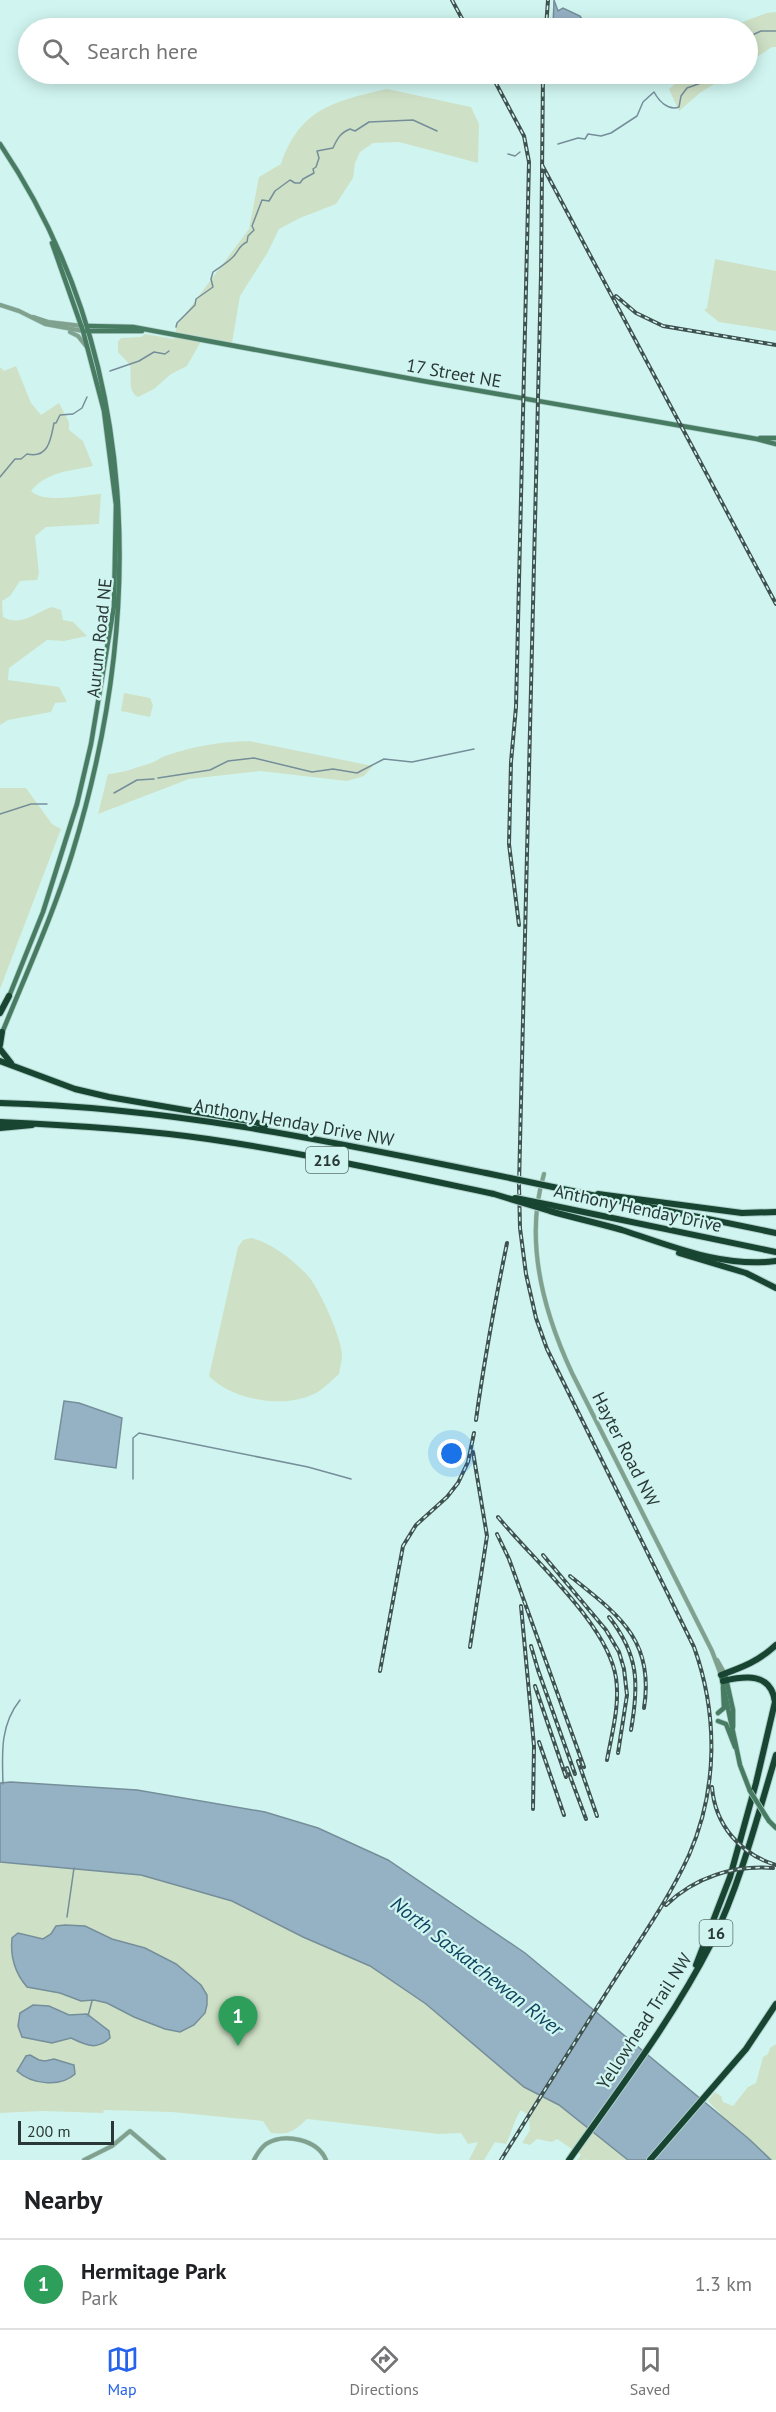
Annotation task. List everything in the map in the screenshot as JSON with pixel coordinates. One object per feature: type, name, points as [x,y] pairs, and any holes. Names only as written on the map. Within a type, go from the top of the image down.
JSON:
[{"type":"highway","points":[[0,1013],[9,996]]},
{"type":"highway","points":[[1,1035],[0,1047],[7,1059],[16,1067]]},
{"type":"highway","points":[[0,1061],[75,1089],[255,1122],[283,1132]]},
{"type":"highway","name":"Anthony Henday Drive NW","points":[[0,1103],[150,1113],[283,1132],[579,1193]]},
{"type":"highway","name":"Anthony Henday Drive NW","points":[[0,1122],[136,1130],[244,1144],[494,1194]]},
{"type":"highway","points":[[0,1128],[17,1128],[45,1123]]},
{"type":"highway","points":[[579,1193],[609,1194],[742,1213],[776,1212]]},
{"type":"highway","name":"Anthony Henday Drive","points":[[579,1193],[776,1233]]},
{"type":"highway","name":"Anthony Henday Drive","points":[[494,1194],[550,1208],[776,1252]]},
{"type":"highway","points":[[550,1208],[707,1257],[758,1262],[776,1261]]},
{"type":"highway","points":[[640,1236],[682,1255],[761,1279],[776,1288]]},
{"type":"highway","points":[[724,1679],[749,1666],[776,1645]]},
{"type":"highway","points":[[686,1989],[730,1877],[775,1702],[770,1687],[760,1680],[747,1676],[724,1679]]},
{"type":"highway","name":"Yellowhead Trail NW","points":[[570,2158],[669,2017],[712,1941],[734,1891],[776,1755]]},
{"type":"highway","points":[[650,2160],[758,2034],[776,2004]]},
{"type":"main road","name":"Aurum Road NE","points":[[0,144],[36,203],[66,264],[83,312],[85,328]]},
{"type":"main road","name":"Aurum Road NE","points":[[1,1035],[50,915],[74,848],[96,763],[110,679],[119,596],[119,503],[111,431],[85,328],[75,307],[50,234]]},
{"type":"main road","points":[[83,312],[103,328],[96,335],[91,348]]},
{"type":"main road","name":"17 Street NE","points":[[85,328],[147,331],[776,444]]},
{"type":"main road","name":"Aurum Road NE","points":[[0,1019],[49,895],[78,804],[113,618],[117,546],[114,486],[104,411],[91,348]]},
{"type":"main road","name":"17 Street NE","points":[[757,439],[776,438]]},
{"type":"main road","points":[[718,1713],[724,1708],[724,1679]]},
{"type":"main road","points":[[724,1679],[735,1721],[733,1727],[738,1753]]},
{"type":"main road","points":[[718,1721],[726,1724],[750,1791],[776,1828]]},
{"type":"street","name":"17 Street NE","points":[[0,305],[27,315],[38,322],[85,328]]},
{"type":"street","points":[[75,307],[74,320],[65,326],[91,348]]},
{"type":"street","name":"Hayter Road NW","points":[[544,1174],[540,1200],[538,1246],[544,1294],[555,1335],[572,1374],[724,1679]]},
{"type":"street","points":[[84,2160],[105,2150],[130,2131],[164,2160]]},
{"type":"street","points":[[254,2160],[266,2145],[285,2140],[313,2144],[322,2151],[326,2160]]},
{"type":"green space","points":[[776,12],[776,47],[772,47],[758,56],[758,18],[754,18]]},
{"type":"green space","points":[[675,84],[714,84],[679,111],[669,89]]},
{"type":"green space","points":[[387,89],[471,107],[479,124],[478,163],[399,142],[373,143],[360,152],[355,163],[353,178],[336,204],[279,229],[268,252],[240,296],[232,343],[203,338],[187,366],[171,374],[154,389],[138,397],[135,395],[131,388],[130,365],[118,352],[118,342],[121,338],[141,337],[145,334],[174,339],[177,325],[249,229],[259,177],[281,164],[298,130],[309,119],[336,103]]},
{"type":"green space","points":[[715,259],[776,271],[776,331],[719,322],[704,310],[707,308]]},
{"type":"green space","points":[[16,366],[31,403],[41,415],[59,403],[69,422],[69,430],[83,441],[93,466],[51,476],[31,491],[37,495],[54,498],[101,494],[99,524],[46,527],[35,536],[39,573],[37,580],[20,581],[10,596],[2,601],[3,617],[10,620],[22,620],[52,607],[61,610],[63,620],[73,622],[87,636],[64,641],[47,640],[9,668],[8,680],[59,687],[67,702],[55,703],[51,712],[8,720],[0,725],[0,367],[4,371]]},
{"type":"green space","points":[[124,693],[150,698],[153,705],[150,717],[121,711]]},
{"type":"green space","points":[[249,741],[373,766],[364,776],[347,781],[260,771],[189,779],[98,814],[108,774],[133,769],[165,756],[197,747]]},
{"type":"green space","points":[[0,788],[26,788],[52,824],[61,829],[0,989]]},
{"type":"green space","points":[[251,1238],[283,1253],[309,1277],[324,1303],[338,1338],[342,1355],[339,1374],[317,1392],[302,1399],[258,1400],[231,1391],[209,1376],[238,1247],[243,1240]]},
{"type":"green space","points":[[0,1862],[141,1875],[232,1901],[303,1937],[370,1966],[426,2004],[524,2087],[559,2105],[628,2160],[587,2160],[584,2158],[586,2160],[577,2160],[581,2155],[557,2139],[552,2142],[537,2139],[530,2145],[522,2143],[530,2130],[531,2117],[521,2110],[506,2144],[495,2142],[484,2160],[469,2160],[478,2142],[468,2144],[461,2133],[439,2134],[307,2119],[291,2131],[271,2133],[263,2121],[172,2112],[104,2110],[103,2113],[43,2111],[0,2113]]},
{"type":"green space","points":[[776,2044],[776,2160],[771,2160],[733,2127],[708,2101],[715,2092],[721,2096],[723,2102],[733,2106],[748,2087],[756,2083],[763,2057]]},
{"type":"water","points":[[554,0],[558,11],[563,8],[581,18],[553,18]]},
{"type":"water","points":[[64,1401],[79,1403],[122,1418],[116,1468],[55,1459]]},
{"type":"water","name":"North Saskatchewan River","points":[[0,1783],[137,1790],[265,1812],[318,1828],[388,1860],[525,1953],[749,2139],[771,2160],[628,2160],[559,2105],[524,2087],[426,2004],[370,1966],[303,1937],[232,1901],[141,1875],[0,1862]]},
{"type":"water","points":[[56,1926],[85,1926],[112,1939],[145,1948],[176,1964],[201,1985],[207,1995],[205,2013],[194,2025],[180,2032],[134,2017],[107,2003],[94,2000],[81,2001],[60,1993],[27,1987],[14,1964],[12,1938],[18,1933],[43,1939],[51,1934]]},
{"type":"water","points":[[33,2005],[49,2006],[69,2015],[87,2014],[109,2031],[110,2038],[91,2046],[71,2038],[52,2043],[22,2037],[18,2026],[20,2013]]},
{"type":"water","points":[[30,2055],[39,2060],[54,2059],[74,2065],[75,2074],[54,2083],[30,2079],[17,2071],[26,2056]]},
{"type":"waterway","points":[[758,32],[776,31]]},
{"type":"waterway","points":[[558,144],[578,138],[585,139],[588,134],[601,136],[611,133],[637,116],[643,102],[654,92],[661,102],[671,108],[679,107],[681,96],[687,88],[698,84]]},
{"type":"waterway","points":[[176,327],[177,323],[195,305],[196,299],[213,287],[211,279],[213,272],[231,259],[247,242],[248,236],[254,230],[252,226],[262,200],[269,201],[275,191],[290,180],[300,183],[314,173],[313,169],[319,158],[317,151],[333,148],[344,132],[350,129],[355,131],[369,122],[413,120],[437,131]]},
{"type":"waterway","points":[[508,154],[515,156],[520,152]]},
{"type":"waterway","points":[[110,371],[139,361],[154,352],[165,354],[169,351]]},
{"type":"waterway","points":[[0,477],[15,459],[21,459],[27,454],[34,455],[44,450],[50,441],[54,423],[60,415],[73,414],[82,408],[87,397]]},
{"type":"waterway","points":[[158,778],[210,770],[228,761],[254,758],[312,772],[333,769],[357,773],[384,759],[412,762],[474,749]]},
{"type":"waterway","points":[[114,793],[137,780],[154,779]]},
{"type":"waterway","points":[[0,814],[31,804],[47,804]]},
{"type":"waterway","points":[[133,1479],[133,1438],[139,1433],[308,1467],[351,1479]]},
{"type":"waterway","points":[[3,1784],[3,1750],[6,1729],[13,1710],[20,1700]]},
{"type":"waterway","points":[[67,1917],[74,1868]]},
{"type":"waterway","points":[[88,2016],[92,2001]]},
{"type":"railway","points":[[452,0],[462,18]]},
{"type":"railway","points":[[547,18],[548,0]]},
{"type":"railway","points":[[496,84],[524,136],[529,162],[516,707],[511,762],[509,844],[519,925]]},
{"type":"railway","points":[[501,2160],[652,1922],[681,1872],[699,1830],[710,1778],[711,1751],[711,1725],[707,1698],[694,1647],[547,1349],[536,1318],[526,1274],[520,1228],[519,1185],[541,274],[543,84]]},
{"type":"railway","points":[[542,165],[776,604]]},
{"type":"railway","points":[[616,296],[636,313],[663,326],[776,345]]},
{"type":"railway","points":[[476,1420],[507,1243]]},
{"type":"railway","points":[[380,1671],[403,1546],[416,1525],[447,1497],[458,1483],[468,1462],[474,1433]]},
{"type":"railway","points":[[470,1647],[487,1536],[473,1452]]},
{"type":"railway","points":[[498,1517],[567,1593],[599,1636],[610,1657],[616,1678],[617,1698],[607,1760]]},
{"type":"railway","points":[[497,1534],[509,1559],[584,1767]]},
{"type":"railway","points":[[543,1555],[606,1630],[619,1652],[624,1669],[627,1695],[618,1753]]},
{"type":"railway","points":[[570,1576],[617,1616],[629,1630],[638,1646],[644,1664],[646,1684],[644,1708]]},
{"type":"railway","points":[[521,1606],[534,1746],[533,1809]]},
{"type":"railway","points":[[609,1617],[626,1644],[634,1670],[635,1698],[631,1730]]},
{"type":"railway","points":[[531,1646],[575,1774]]},
{"type":"railway","points":[[535,1686],[566,1777]]},
{"type":"railway","points":[[539,1742],[564,1815]]},
{"type":"railway","points":[[578,1761],[597,1816]]},
{"type":"railway","points":[[567,1768],[586,1819]]},
{"type":"railway","points":[[712,1787],[718,1814],[732,1836],[751,1854],[776,1865]]},
{"type":"railway","points":[[666,1905],[689,1887],[716,1875],[744,1869],[773,1868]]},
{"type":"place","name":"Hermitage Park","points":[[238,2046]]}]
